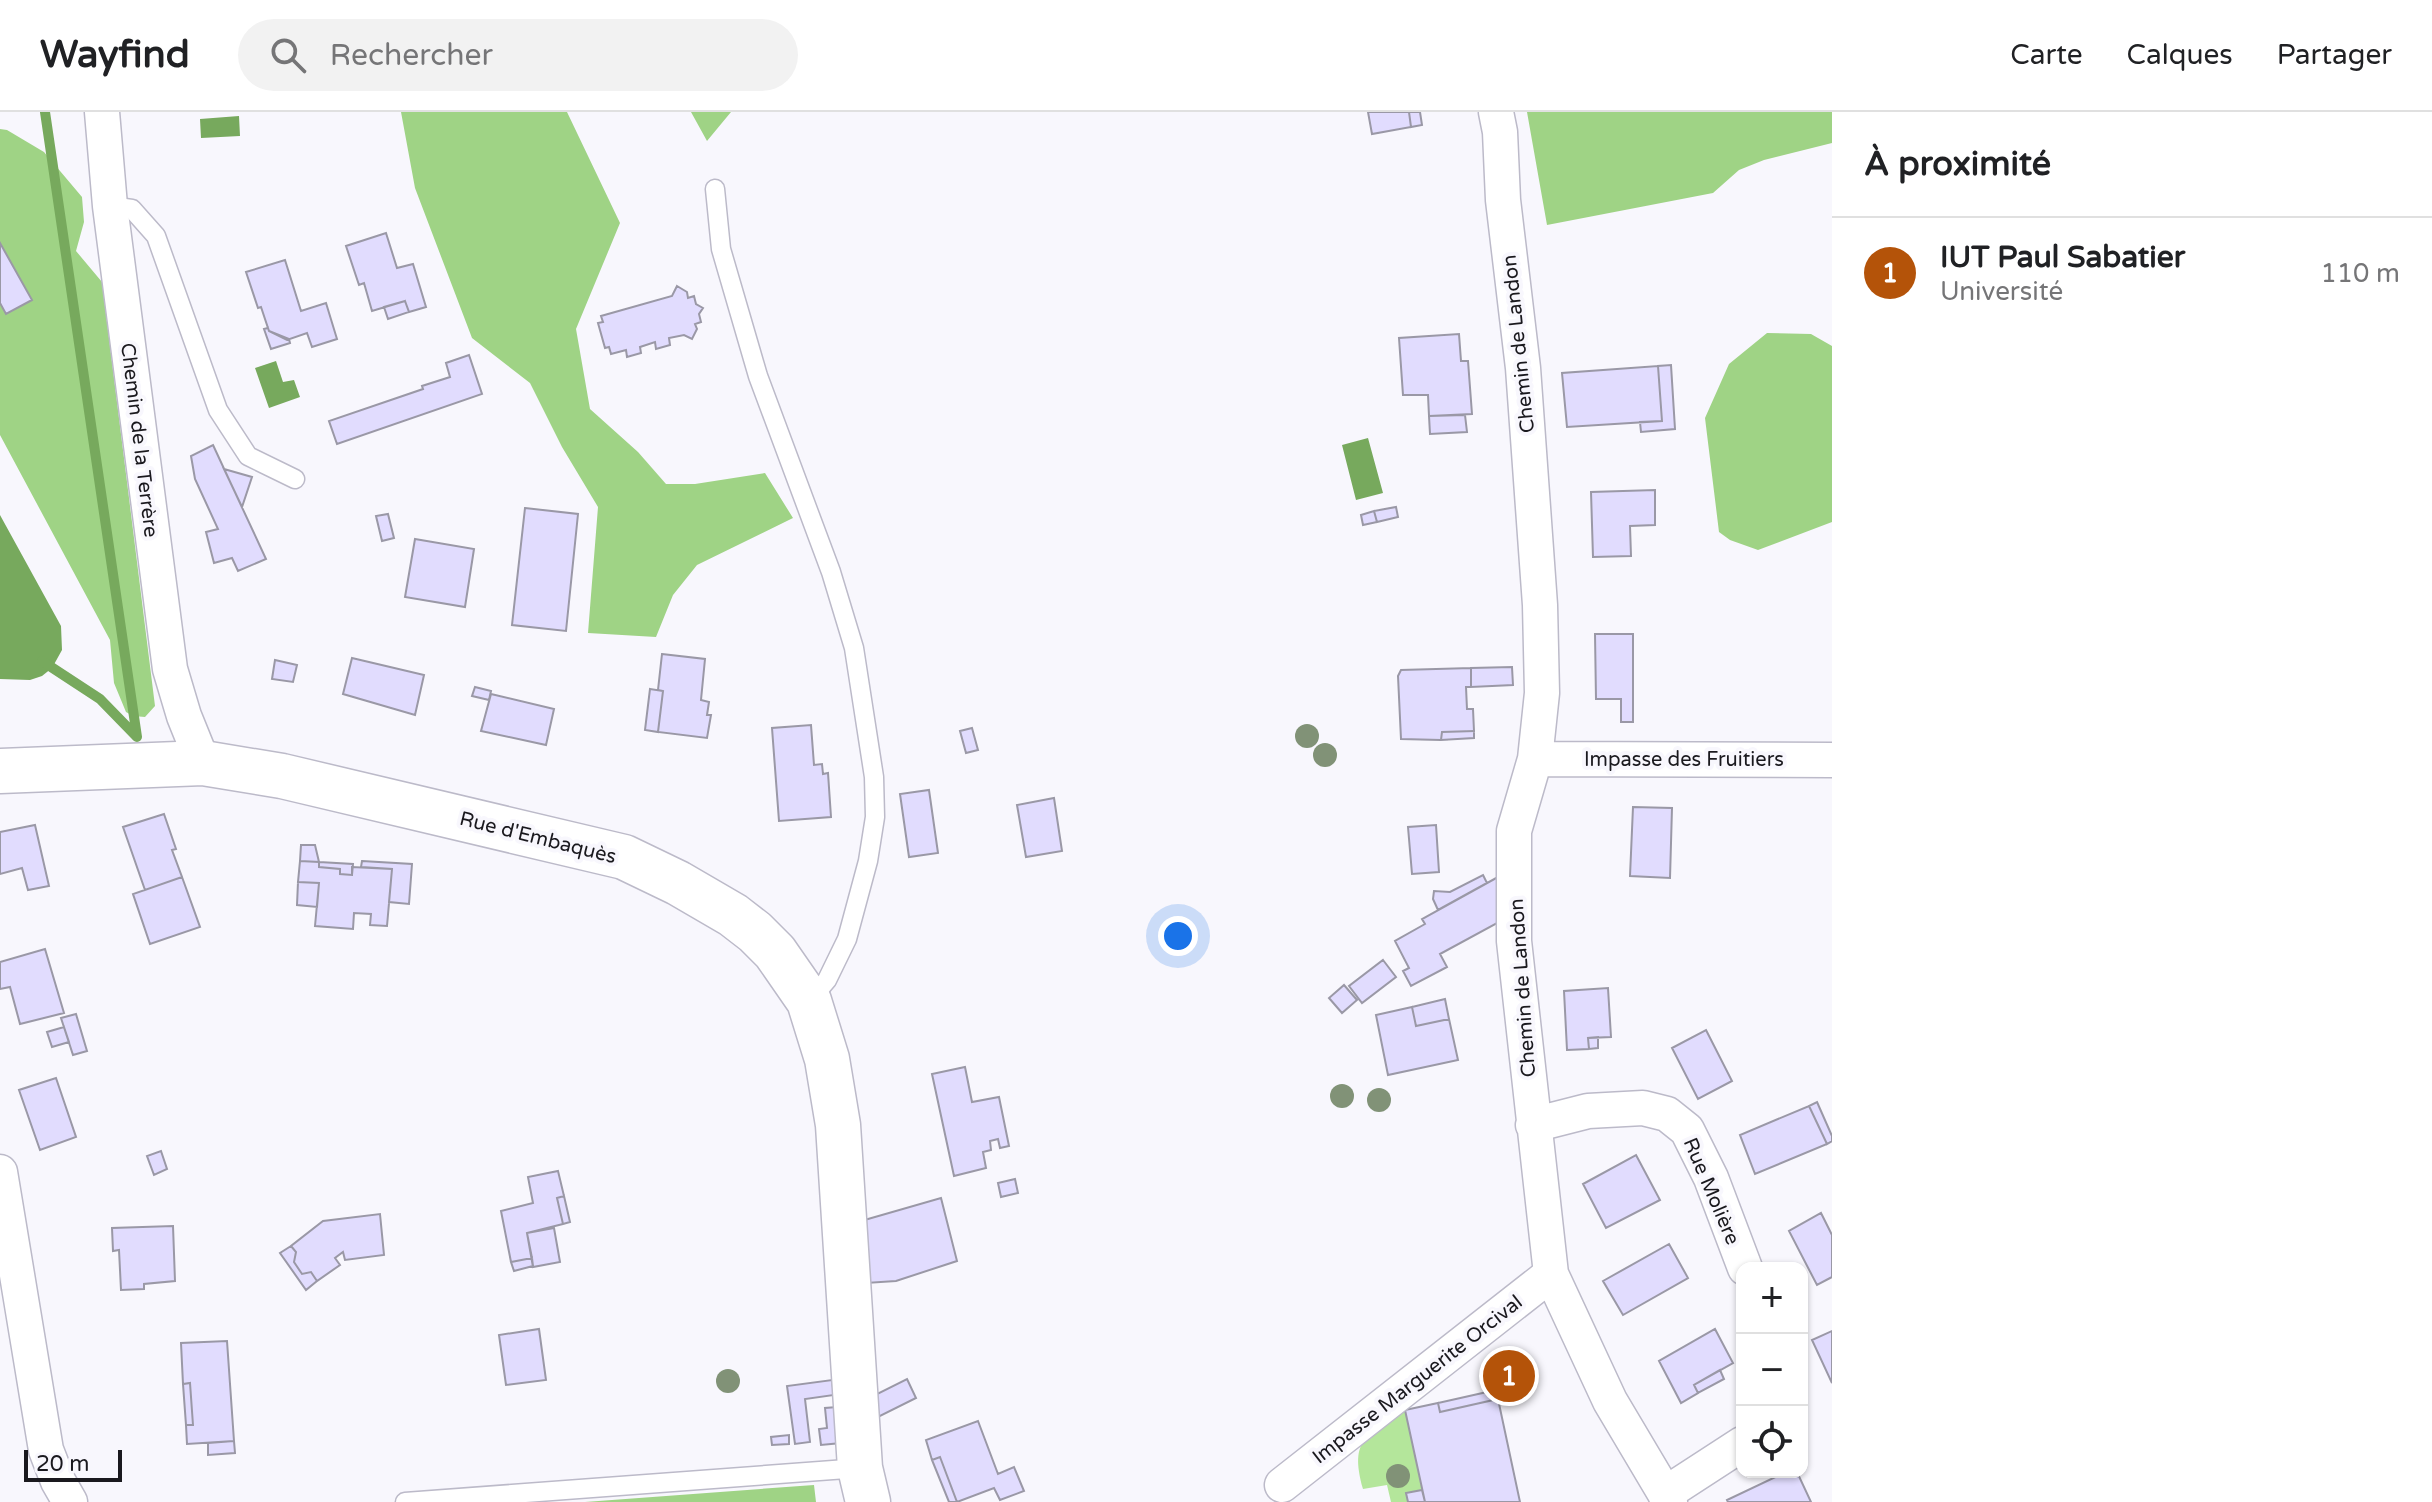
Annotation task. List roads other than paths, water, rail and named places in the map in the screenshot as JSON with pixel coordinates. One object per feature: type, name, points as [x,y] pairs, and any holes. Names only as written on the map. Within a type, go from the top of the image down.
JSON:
[{"type":"street","name":"Chemin de la Terrère","points":[[102,112],[110,206],[170,669],[203,763]]},
{"type":"street","name":"Chemin de Landon","points":[[1496,112],[1523,368],[1540,605],[1542,693],[1535,759],[1514,831],[1514,941],[1551,1274],[1610,1401],[1668,1498]]},
{"type":"street","name":"Impasse des Fruitiers","points":[[1535,759],[1832,760]]},
{"type":"street","name":"Rue d'Embaquès","points":[[0,771],[203,763],[282,776],[624,857],[678,883],[733,915],[775,952],[809,1001],[827,1059],[838,1125],[864,1485]]},
{"type":"street","name":"Rue Molière","points":[[1533,1125],[1588,1111],[1643,1108],[1667,1114],[1687,1130],[1711,1178],[1743,1262]]},
{"type":"street","points":[[0,1172],[46,1450],[70,1502]]},
{"type":"street","name":"Impasse Marguerite Orcival","points":[[1282,1485],[1551,1274]]},
{"type":"street","points":[[1668,1498],[1736,1448]]},
{"type":"lane","points":[[715,189],[721,249],[758,376],[831,572],[854,648],[874,777],[875,817],[868,861],[847,939],[827,980],[809,1001]]},
{"type":"lane","points":[[110,206],[132,209],[156,236],[218,410],[248,456],[295,479]]},
{"type":"lane","points":[[405,1502],[864,1485]]},
{"type":"waterway","points":[[42,661],[100,699],[137,737],[45,112]]},
{"type":"place","name":"IUT Paul Sabatier","points":[[1509,1376]]}]
